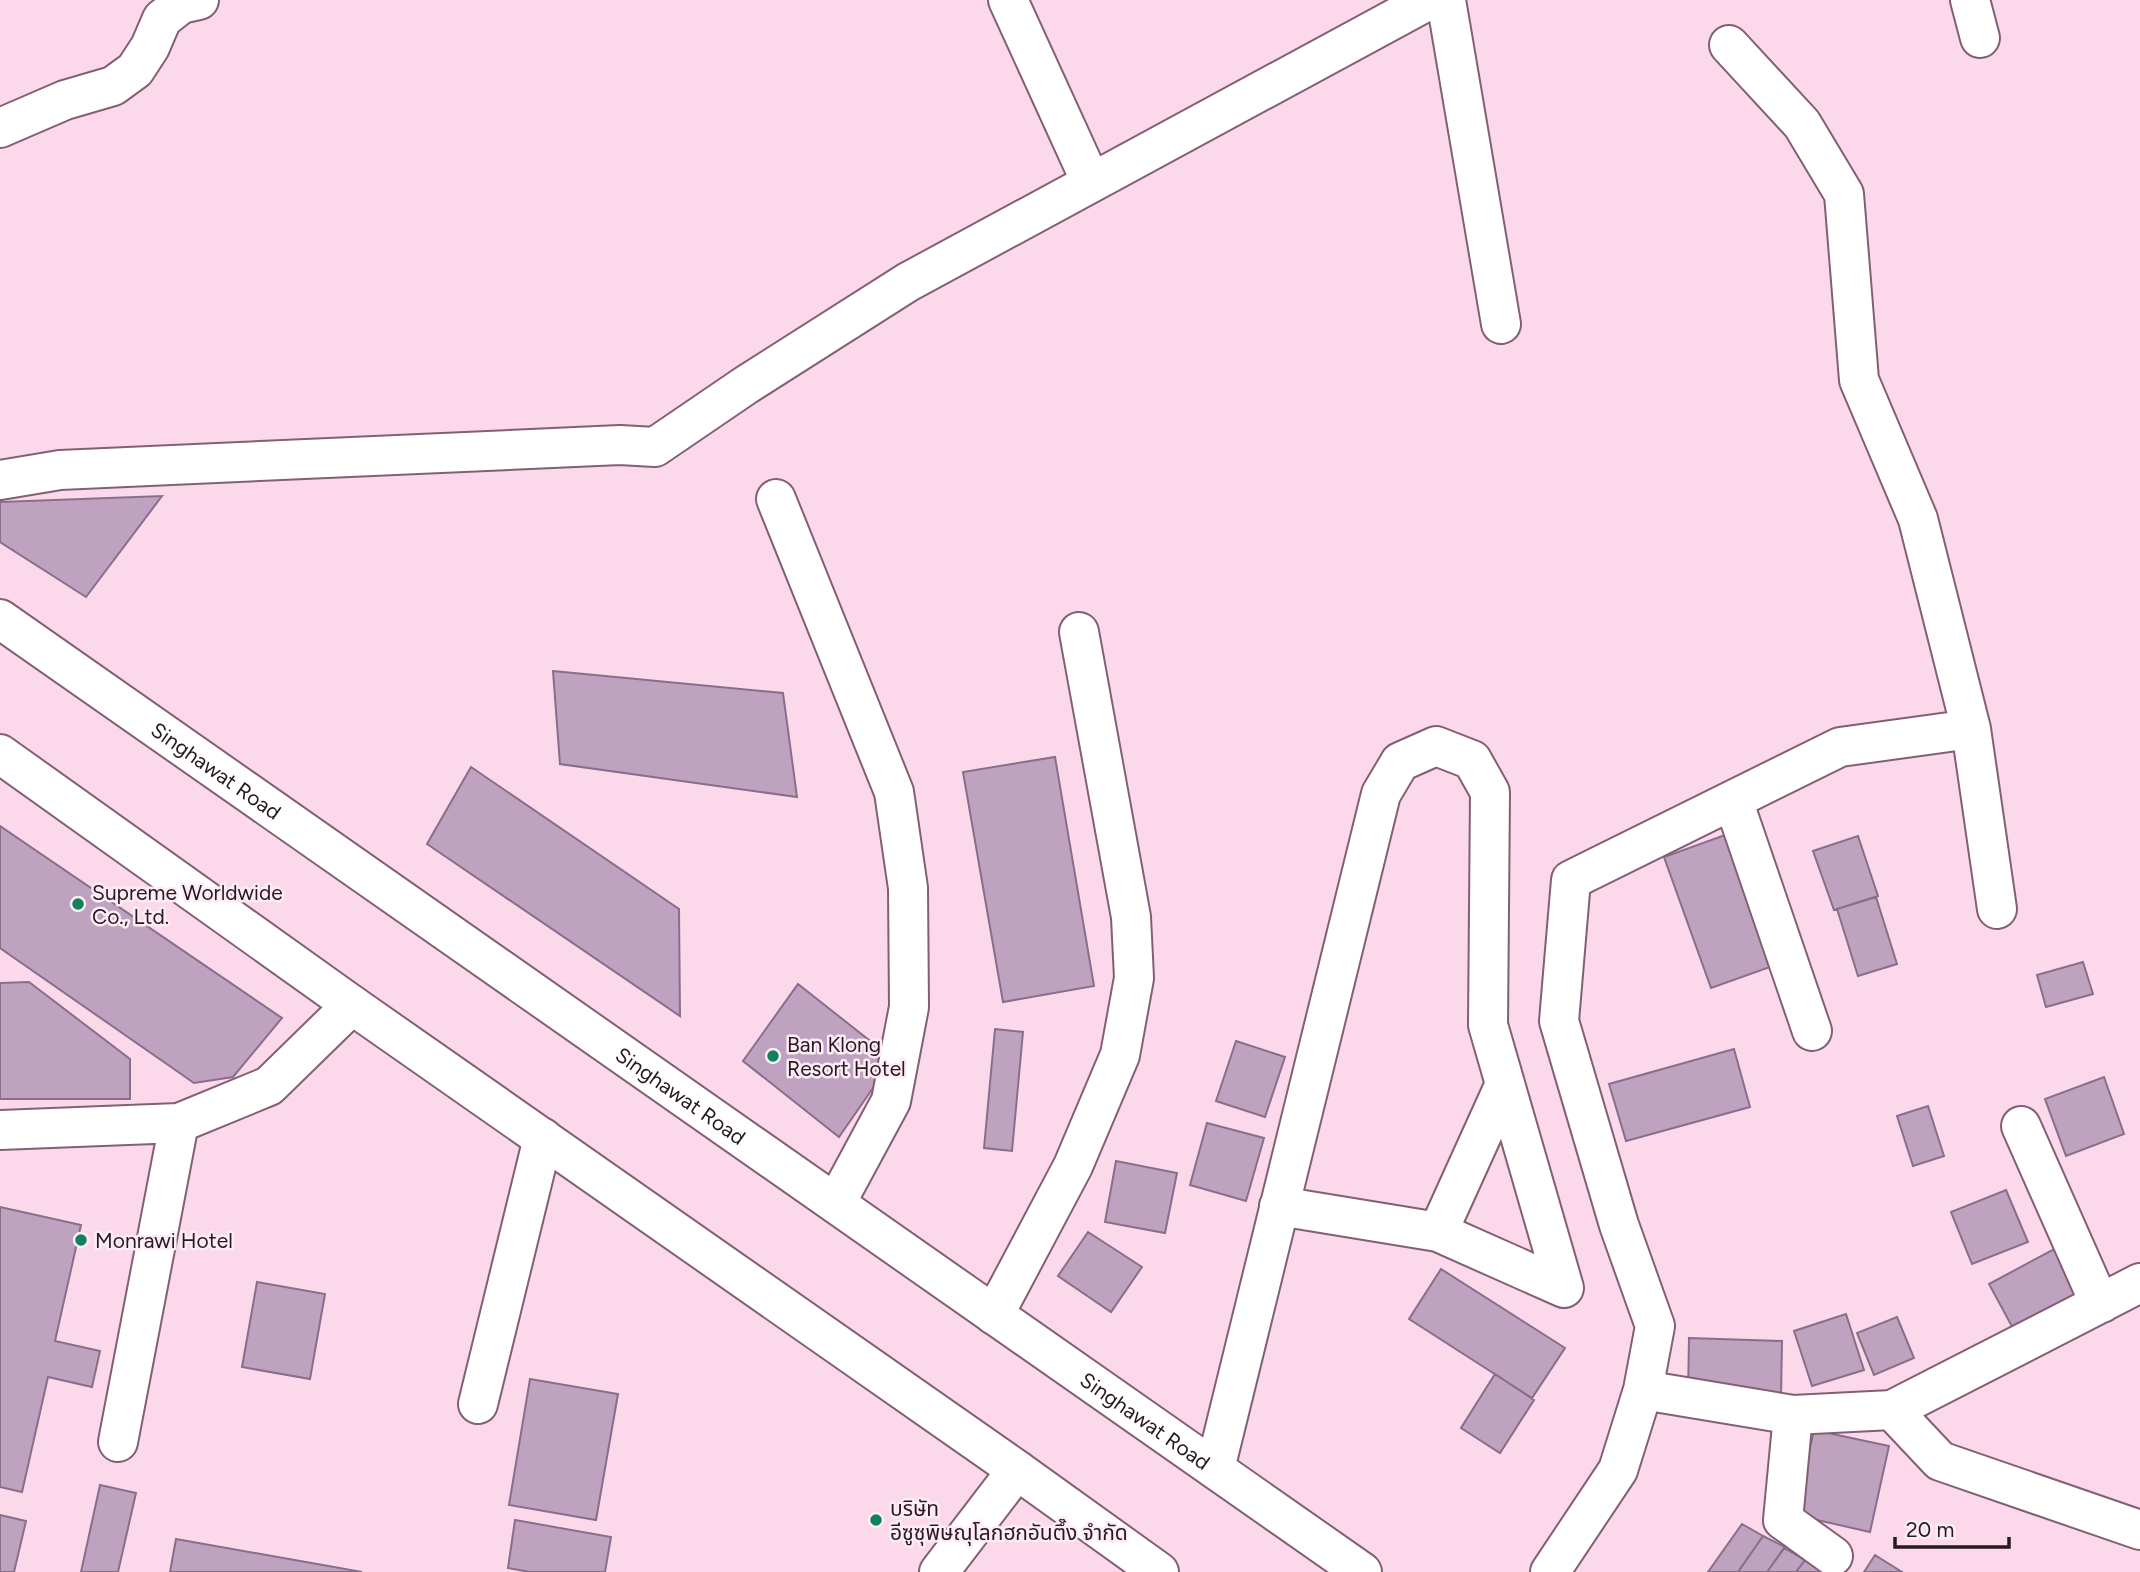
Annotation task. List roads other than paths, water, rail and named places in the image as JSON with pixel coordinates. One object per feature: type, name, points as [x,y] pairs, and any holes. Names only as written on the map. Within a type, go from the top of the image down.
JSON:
[{"type":"street","points":[[0,128],[65,100],[113,86],[135,70],[150,47],[162,19],[181,4],[199,0]]},
{"type":"street","points":[[1008,0],[1091,182]]},
{"type":"street","points":[[0,480],[74,469],[620,445],[655,447],[746,385],[908,282],[1429,0]]},
{"type":"street","points":[[1446,0],[1501,324]]},
{"type":"street","points":[[1970,0],[1980,38]]},
{"type":"street","points":[[1729,45],[1802,124],[1844,194],[1859,380],[1918,519],[1971,729],[1997,908]]},
{"type":"street","points":[[776,499],[894,792],[908,888],[909,1007],[891,1101],[836,1203]]},
{"type":"street","name":"Singhawat Road","points":[[0,618],[1362,1572]]},
{"type":"street","points":[[994,1315],[1073,1166],[1120,1055],[1134,978],[1131,917],[1079,632]]},
{"type":"street","points":[[1550,1572],[1618,1470],[1643,1391],[1655,1326],[1619,1225],[1559,1021],[1571,880],[1840,747],[1971,729]]},
{"type":"street","points":[[1215,1469],[1279,1206],[1381,794],[1400,762],[1436,746],[1472,760],[1490,792],[1489,1025],[1564,1288],[1438,1232],[1279,1206]]},
{"type":"street","points":[[0,754],[1159,1572]]},
{"type":"street","points":[[1733,800],[1812,1031]]},
{"type":"street","points":[[0,1130],[179,1122],[269,1086],[352,1004]]},
{"type":"street","points":[[1438,1232],[1505,1084]]},
{"type":"street","points":[[118,1442],[179,1122]]},
{"type":"street","points":[[2021,1126],[2095,1293],[2102,1303]]},
{"type":"street","points":[[478,1404],[542,1138]]},
{"type":"street","points":[[1643,1391],[1793,1415],[1892,1410],[2140,1283]]},
{"type":"street","points":[[1892,1410],[1940,1461],[2140,1531]]},
{"type":"street","points":[[1793,1415],[1783,1520],[1833,1556]]},
{"type":"street","points":[[939,1572],[1017,1470]]},
{"type":"place","name":"Supreme Worldwide Co., Ltd.","points":[[78,904]]},
{"type":"place","name":"Ban Klong Resort Hotel","points":[[773,1056]]},
{"type":"place","name":"Monrawi Hotel","points":[[81,1240]]},
{"type":"place","name":"บริษัท อีซูซุพิษณุโลกฮกอันตึ๊ง จำกัด","points":[[876,1520]]}]
